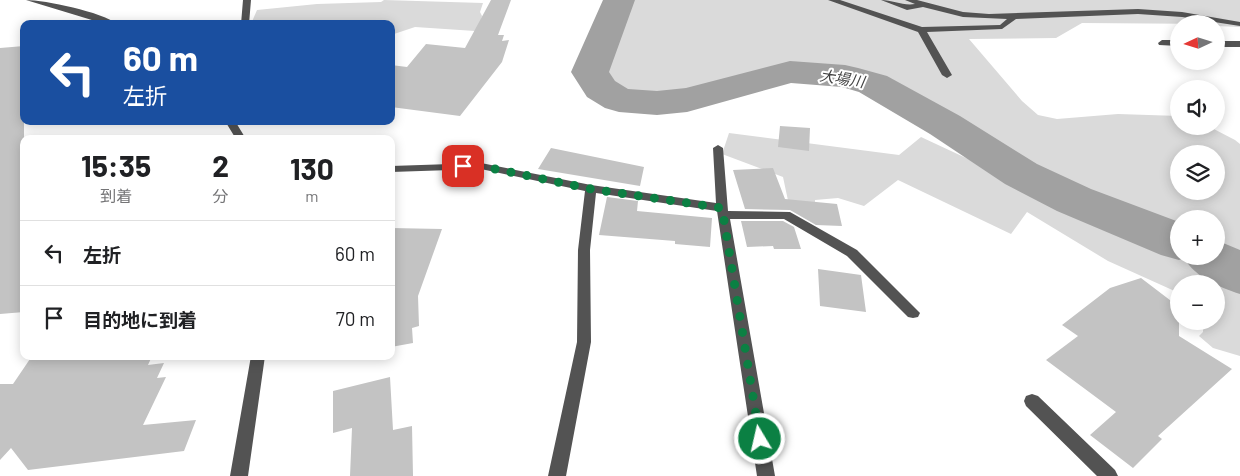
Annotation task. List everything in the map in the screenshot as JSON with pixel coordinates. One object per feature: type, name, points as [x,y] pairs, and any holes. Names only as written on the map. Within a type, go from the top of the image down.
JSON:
[{"type":"street","points":[[30,0],[104,20]]},
{"type":"street","points":[[247,0],[249,15],[247,20]]},
{"type":"street","points":[[832,0],[921,30],[1002,27],[1014,18]]},
{"type":"street","points":[[885,0],[907,8],[922,5]]},
{"type":"street","points":[[909,0],[944,11],[974,16],[1014,18],[1124,11],[1186,14],[1240,24]]},
{"type":"street","points":[[921,30],[948,75]]},
{"type":"street","points":[[1162,43],[1170,43]]},
{"type":"street","points":[[1225,44],[1240,44]]},
{"type":"street","points":[[718,148],[723,211],[766,476]]},
{"type":"street","points":[[395,168],[481,166],[591,189],[723,211],[786,215],[852,253],[913,313]]},
{"type":"street","points":[[557,476],[584,342],[584,250],[591,189]]},
{"type":"street","points":[[239,476],[257,360]]},
{"type":"street","points":[[1032,401],[1109,476]]},
{"type":"shaded area","points":[[384,0],[483,3],[480,12],[482,16],[479,29],[475,31],[415,27],[395,34],[395,20],[253,20],[257,10],[317,4],[381,2]]},
{"type":"shaded area","points":[[629,0],[1240,0],[1240,27],[1225,26],[1225,15],[1170,15],[1170,24],[1082,23],[1056,38],[969,39],[1022,101],[1038,115],[1057,119],[1118,114],[1170,116],[1170,135],[1225,135],[1240,144],[1240,263],[1225,257],[1225,210],[1170,210],[1170,233],[1059,186],[892,90],[846,72],[794,68],[767,78],[689,95],[639,97],[617,88],[599,71]]},
{"type":"shaded area","points":[[729,133],[899,155],[921,137],[1170,253],[1170,265],[1195,265],[1216,275],[1170,275],[1170,289],[1108,261],[1027,212],[1011,234],[898,180],[864,206],[838,198],[815,200],[815,217],[790,210],[783,177],[722,154]]},
{"type":"shaded area","points":[[1225,279],[1240,286],[1240,356],[1213,348],[1199,336],[1203,330],[1225,330]]},
{"type":"building","points":[[491,0],[511,0],[498,35],[504,35],[502,41],[509,40],[502,62],[460,116],[395,108],[395,66],[407,67],[426,44],[465,48]]},
{"type":"building","points":[[20,46],[20,125],[24,125],[24,135],[20,135],[20,312],[0,314],[0,48]]},
{"type":"building","points":[[780,126],[810,128],[809,151],[778,147]]},
{"type":"building","points":[[551,148],[644,167],[640,186],[538,169]]},
{"type":"building","points":[[773,168],[785,199],[837,204],[842,226],[816,225],[790,210],[745,209],[733,170]]},
{"type":"building","points":[[607,197],[638,201],[637,211],[712,218],[710,247],[675,244],[675,241],[599,235]]},
{"type":"building","points":[[741,221],[783,221],[794,227],[801,249],[774,249],[773,246],[747,247]]},
{"type":"building","points":[[395,228],[442,229],[418,296],[419,326],[412,328],[413,343],[395,346]]},
{"type":"building","points":[[818,269],[861,275],[866,312],[820,306]]},
{"type":"building","points":[[1141,278],[1170,300],[1170,330],[1179,330],[1179,336],[1232,369],[1158,436],[1162,439],[1133,468],[1090,435],[1116,412],[1046,360],[1078,336],[1062,325],[1110,288]]},
{"type":"building","points":[[29,360],[150,360],[148,365],[164,363],[157,378],[166,377],[143,425],[196,420],[184,451],[28,470],[11,448],[0,460],[0,384],[13,384]]},
{"type":"building","points":[[390,377],[393,430],[412,426],[413,476],[350,476],[352,428],[333,433],[333,391]]},
{"type":"waterway","name":"大場川","points":[[619,0],[590,72],[601,89],[619,100],[657,103],[687,100],[790,72],[845,76],[873,84],[945,125],[1021,174],[1074,200],[1170,238]]},
{"type":"waterway","name":"大場川","points":[[1224,265],[1240,274]]},
{"type":"route","points":[[463,166],[481,166],[591,189],[722,208],[760,439]]}]
